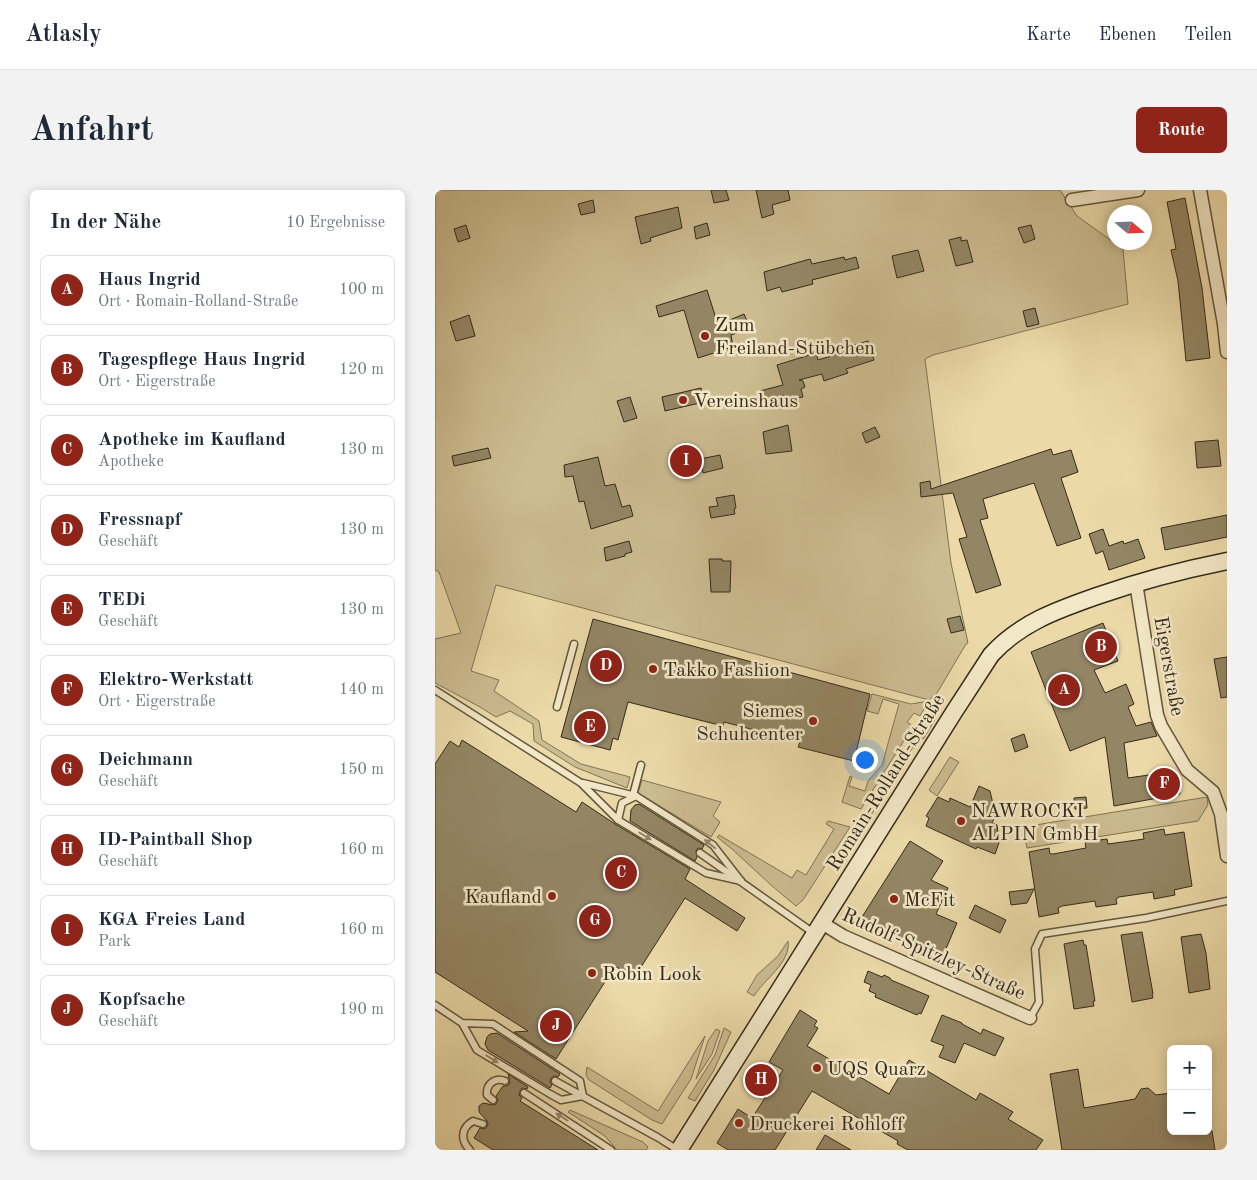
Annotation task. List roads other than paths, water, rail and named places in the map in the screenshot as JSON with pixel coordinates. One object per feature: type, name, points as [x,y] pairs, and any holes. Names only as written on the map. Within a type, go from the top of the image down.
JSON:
[{"type":"main road","name":"Romain-Rolland-Straße","points":[[679,1150],[959,704],[995,651],[1009,637],[1038,618],[1136,583],[1173,572],[1227,561]]},
{"type":"street","points":[[1072,200],[1137,190]]},
{"type":"street","points":[[1200,190],[1224,324],[1227,352]]},
{"type":"street","name":"Eigerstraße","points":[[1136,583],[1157,715],[1161,726],[1187,770],[1213,792],[1221,814],[1227,856]]},
{"type":"street","name":"Rudolf-Spitzley-Straße","points":[[818,928],[843,936],[1030,1018]]},
{"type":"lane","points":[[557,707],[574,644]]},
{"type":"lane","points":[[435,690],[581,783],[618,820],[706,873],[741,881]]},
{"type":"lane","points":[[618,820],[622,803],[635,795],[641,765]]},
{"type":"lane","points":[[581,783],[635,795],[713,845],[741,881]]},
{"type":"lane","points":[[699,852],[741,881],[818,928]]},
{"type":"lane","points":[[1030,1018],[1039,1002],[1035,949],[1042,934],[1154,916],[1227,901]]},
{"type":"lane","points":[[435,1005],[462,1023],[477,1050],[561,1100],[583,1096]]},
{"type":"lane","points":[[462,1023],[493,1024],[580,1081],[583,1096]]},
{"type":"lane","points":[[493,1100],[487,1095],[486,1091],[489,1085],[497,1079],[505,1081]]},
{"type":"lane","points":[[555,1081],[679,1150]]},
{"type":"lane","points":[[525,1093],[611,1150]]},
{"type":"lane","points":[[469,1150],[464,1144],[463,1139],[465,1128],[473,1121],[483,1124]]},
{"type":"place","name":"Zum Freiland-Stübchen","points":[[705,336]]},
{"type":"place","name":"Vereinshaus","points":[[683,400]]},
{"type":"place","name":"KGA Freies Land","points":[[686,461]]},
{"type":"place","name":"Tagespflege Haus Ingrid","points":[[1101,647]]},
{"type":"place","name":"Fressnapf","points":[[606,666]]},
{"type":"place","name":"Takko Fashion","points":[[653,669]]},
{"type":"place","name":"Haus Ingrid","points":[[1064,690]]},
{"type":"place","name":"Siemes Schuhcenter","points":[[813,721]]},
{"type":"place","name":"TEDi","points":[[590,727]]},
{"type":"place","name":"Elektro-Werkstatt","points":[[1164,784]]},
{"type":"place","name":"NAWROCKI ALPIN GmbH","points":[[961,821]]},
{"type":"place","name":"Apotheke im Kaufland","points":[[621,873]]},
{"type":"place","name":"Kaufland","points":[[552,896]]},
{"type":"place","name":"McFit","points":[[894,899]]},
{"type":"place","name":"Deichmann","points":[[595,921]]},
{"type":"place","name":"Robin Look","points":[[592,973]]},
{"type":"place","name":"Kopfsache","points":[[556,1026]]},
{"type":"place","name":"UQS Quarz","points":[[817,1068]]},
{"type":"place","name":"ID-Paintball Shop","points":[[761,1080]]},
{"type":"place","name":"Druckerei Rohloff","points":[[739,1123]]}]
